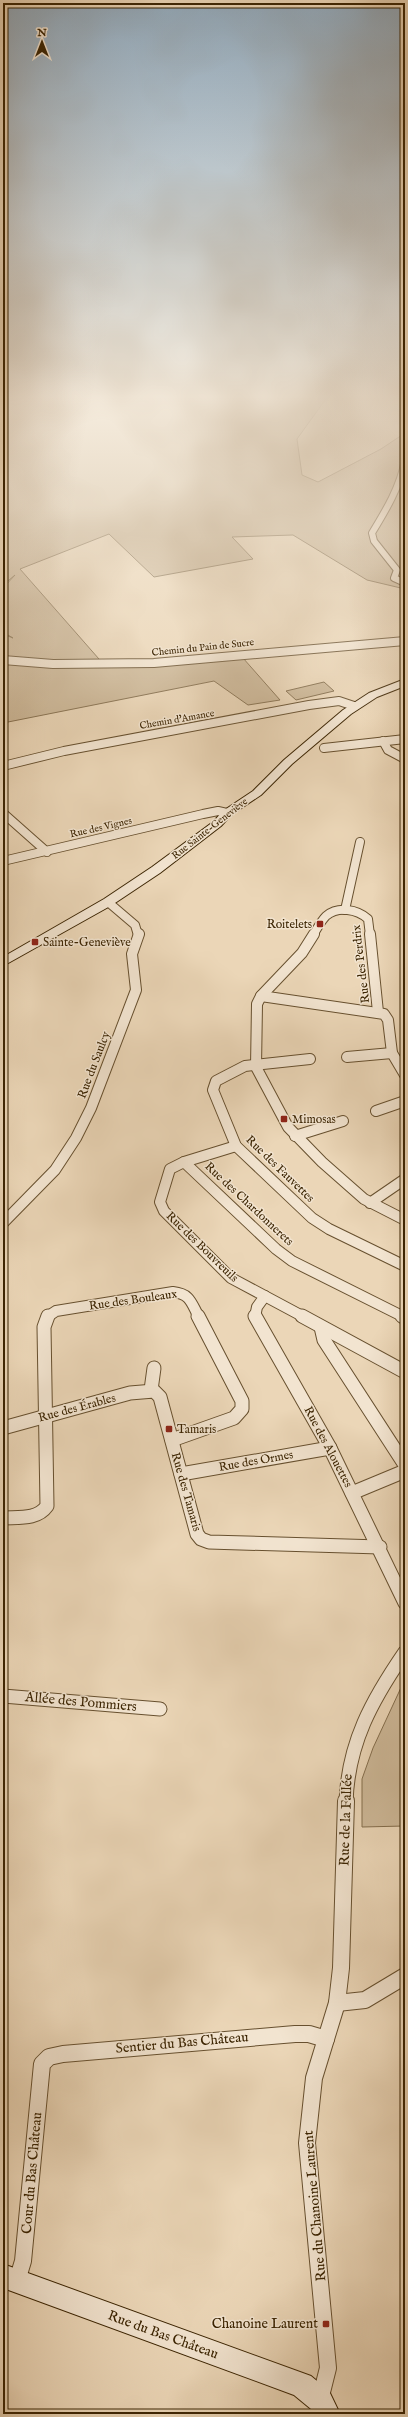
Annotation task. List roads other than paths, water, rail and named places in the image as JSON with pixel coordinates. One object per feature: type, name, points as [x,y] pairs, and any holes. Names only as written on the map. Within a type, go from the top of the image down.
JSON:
[{"type":"street","points":[[388,509],[372,533],[374,541],[398,570],[394,578],[405,583]]},
{"type":"street","name":"Chemin du Pain de Sucre","points":[[3,660],[55,666],[96,667],[172,661],[329,644],[405,641]]},
{"type":"street","name":"Rue Sainte-Geneviève","points":[[3,962],[108,902],[190,846],[225,815],[257,793],[288,762],[354,706],[373,695],[405,682]]},
{"type":"street","name":"Chemin d'Amance","points":[[3,766],[64,751],[309,705],[339,701],[354,706]]},
{"type":"street","points":[[324,748],[405,739]]},
{"type":"street","points":[[382,741],[388,750],[405,759]]},
{"type":"street","points":[[3,813],[47,852]]},
{"type":"street","name":"Rue des Vignes","points":[[3,861],[47,852],[203,814],[225,815]]},
{"type":"street","points":[[345,910],[360,842]]},
{"type":"street","name":"Rue du Saulcy","points":[[3,1223],[55,1170],[76,1138],[91,1108],[136,990],[132,954],[139,932],[135,925],[108,902]]},
{"type":"street","name":"Rue des Perdrix","points":[[261,996],[302,953],[325,917],[330,913],[345,910],[360,913],[368,919],[378,1012]]},
{"type":"street","points":[[405,1075],[392,1054],[388,1018],[384,1014],[261,996],[257,1004],[256,1064],[295,1136],[370,1203],[405,1220]]},
{"type":"street","points":[[347,1058],[392,1054]]},
{"type":"street","points":[[256,1064],[310,1059]]},
{"type":"street","name":"Rue des Fauvettes","points":[[256,1064],[236,1070],[216,1080],[213,1085],[212,1090],[236,1146],[312,1218],[329,1229],[405,1266]]},
{"type":"street","points":[[376,1111],[405,1101]]},
{"type":"street","points":[[295,1136],[343,1121]]},
{"type":"street","name":"Rue des Bouvreuils","points":[[236,1146],[184,1162],[170,1169],[161,1207],[231,1278],[405,1372]]},
{"type":"street","name":"Rue des Chardonnerets","points":[[184,1162],[276,1249],[292,1261],[405,1318]]},
{"type":"street","points":[[370,1203],[405,1179]]},
{"type":"street","name":"Rue des Bouleaux","points":[[46,1416],[44,1327],[50,1314],[56,1311],[178,1292],[188,1297],[242,1405],[238,1416],[172,1440]]},
{"type":"street","name":"Rue des Alouettes","points":[[265,1296],[257,1307],[255,1319],[330,1448],[380,1548],[405,1603]]},
{"type":"street","points":[[322,1327],[324,1340],[405,1465]]},
{"type":"street","points":[[151,1390],[154,1368]]},
{"type":"street","name":"Rue des Érables","points":[[3,1428],[130,1393],[151,1390]]},
{"type":"street","name":"Rue des Tamaris","points":[[151,1390],[157,1392],[160,1397],[197,1534],[201,1539],[209,1542],[380,1548]]},
{"type":"street","points":[[3,1518],[32,1516],[45,1511],[47,1506],[46,1416]]},
{"type":"street","name":"Rue des Ormes","points":[[181,1474],[330,1448]]},
{"type":"street","points":[[352,1493],[405,1472]]},
{"type":"street","name":"Rue de la Fallée","points":[[337,2003],[341,1968],[347,1775],[351,1751],[390,1673],[405,1652]]},
{"type":"street","name":"Allée des Pommiers","points":[[3,1696],[160,1709]]},
{"type":"street","points":[[337,2003],[355,2003],[370,2000],[405,1976]]},
{"type":"street","name":"Rue du Chanoine Laurent","points":[[324,2407],[328,2368],[307,2143],[314,2078],[337,2003]]},
{"type":"street","name":"Sentier du Bas Château","points":[[42,2064],[52,2055],[217,2039],[295,2034],[309,2034],[326,2039]]},
{"type":"street","name":"Cour du Bas Château","points":[[10,2279],[25,2249],[42,2064]]},
{"type":"street","name":"Rue du Bas Château","points":[[10,2279],[302,2385],[324,2407]]},
{"type":"place","name":"Roitelets","points":[[320,924]]},
{"type":"place","name":"Sainte-Geneviève","points":[[35,942]]},
{"type":"place","name":"Mimosas","points":[[284,1119]]},
{"type":"place","name":"Tamaris","points":[[169,1429]]},
{"type":"place","name":"Chanoine Laurent","points":[[326,2324]]}]
